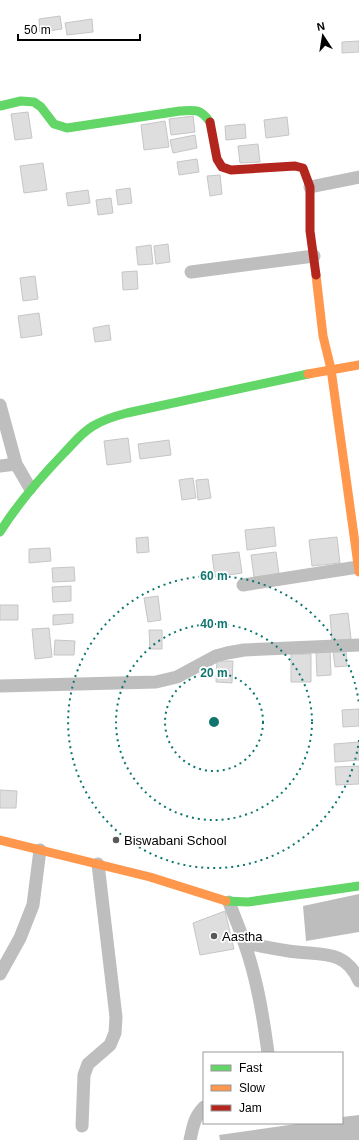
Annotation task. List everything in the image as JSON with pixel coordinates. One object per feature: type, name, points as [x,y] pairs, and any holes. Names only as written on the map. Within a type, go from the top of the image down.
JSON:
[{"type":"street","points":[[0,106],[26,101],[34,102],[42,106],[57,126],[67,128],[180,111],[197,110],[204,114],[210,122],[217,159],[222,167],[231,170],[295,166],[302,168],[307,176],[310,188],[310,231],[323,336],[331,370],[359,570],[243,585]]},
{"type":"street","points":[[310,188],[359,177]]},
{"type":"street","points":[[191,272],[314,256]]},
{"type":"street","points":[[0,532],[12,512],[30,488],[84,432],[98,423],[130,412],[359,365]]},
{"type":"street","points":[[0,405],[16,464],[30,488]]},
{"type":"street","points":[[0,466],[16,464]]},
{"type":"street","points":[[0,686],[156,682],[177,677],[216,656],[227,653],[244,650],[359,645]]},
{"type":"street","points":[[0,840],[157,879],[229,902],[248,902],[359,886]]},
{"type":"street","points":[[0,974],[20,938],[33,905],[40,850]]},
{"type":"street","points":[[82,1126],[84,1075],[88,1064],[110,1044],[116,1033],[116,1018],[98,864]]},
{"type":"street","points":[[229,902],[245,943],[253,971],[265,1028],[268,1052]]},
{"type":"street","points":[[245,943],[297,952],[329,954],[345,962],[355,971],[359,981]]},
{"type":"street","points":[[190,1140],[193,1122],[203,1108]]},
{"type":"shaded area","points":[[359,894],[359,932],[306,941],[303,906]]},
{"type":"shaded area","points":[[359,1115],[359,1140],[220,1140],[219,1135],[296,1124],[343,1124],[343,1117]]},
{"type":"building","points":[[60,16],[62,29],[40,32],[39,19]]},
{"type":"building","points":[[92,19],[93,32],[67,35],[65,23]]},
{"type":"building","points":[[359,41],[359,52],[342,53],[342,42]]},
{"type":"building","points":[[28,112],[32,138],[15,140],[11,114]]},
{"type":"building","points":[[193,116],[195,132],[171,135],[169,119]]},
{"type":"building","points":[[287,117],[289,135],[266,138],[264,120]]},
{"type":"building","points":[[165,121],[169,147],[144,150],[141,125]]},
{"type":"building","points":[[245,124],[246,138],[226,140],[225,126]]},
{"type":"building","points":[[195,135],[197,148],[173,153],[170,140]]},
{"type":"building","points":[[258,144],[260,162],[240,163],[238,146]]},
{"type":"building","points":[[197,159],[199,172],[179,175],[177,162]]},
{"type":"building","points":[[43,163],[47,190],[24,193],[20,166]]},
{"type":"building","points":[[220,175],[222,194],[210,196],[207,176]]},
{"type":"building","points":[[130,188],[132,203],[118,205],[116,190]]},
{"type":"building","points":[[88,190],[90,203],[68,206],[66,193]]},
{"type":"building","points":[[111,198],[113,213],[98,215],[96,200]]},
{"type":"building","points":[[168,244],[170,262],[156,264],[154,246]]},
{"type":"building","points":[[151,245],[153,264],[138,265],[136,247]]},
{"type":"building","points":[[137,271],[138,289],[123,290],[122,272]]},
{"type":"building","points":[[35,276],[38,299],[23,301],[20,278]]},
{"type":"building","points":[[39,313],[42,335],[21,338],[18,316]]},
{"type":"building","points":[[109,325],[111,340],[95,342],[93,328]]},
{"type":"building","points":[[128,438],[131,462],[107,465],[104,441]]},
{"type":"building","points":[[169,440],[171,455],[140,459],[138,444]]},
{"type":"building","points":[[193,478],[196,498],[182,500],[179,480]]},
{"type":"building","points":[[208,479],[211,498],[198,500],[196,480]]},
{"type":"building","points":[[274,527],[276,546],[247,550],[245,530]]},
{"type":"building","points":[[148,537],[149,552],[137,553],[136,538]]},
{"type":"building","points":[[337,537],[340,563],[312,566],[309,540]]},
{"type":"building","points":[[50,548],[51,561],[29,563],[29,549]]},
{"type":"building","points":[[239,552],[242,573],[215,577],[212,555]]},
{"type":"building","points":[[276,552],[279,574],[254,577],[251,555]]},
{"type":"building","points":[[74,567],[75,581],[53,582],[52,568]]},
{"type":"building","points":[[71,586],[71,601],[53,602],[52,587]]},
{"type":"building","points":[[158,596],[161,620],[148,622],[144,598]]},
{"type":"building","points":[[0,605],[18,605],[18,620],[0,620]]},
{"type":"building","points":[[348,613],[351,639],[332,641],[330,615]]},
{"type":"building","points":[[73,614],[73,623],[53,625],[53,615]]},
{"type":"building","points":[[49,628],[52,657],[35,659],[32,629]]},
{"type":"building","points":[[149,630],[162,630],[162,649],[150,649]]},
{"type":"building","points":[[55,640],[75,641],[74,655],[54,655]]},
{"type":"building","points":[[346,650],[347,666],[335,667],[333,651]]},
{"type":"building","points":[[330,651],[331,675],[317,676],[316,652]]},
{"type":"building","points":[[291,654],[311,654],[311,682],[291,682]]},
{"type":"building","points":[[217,661],[233,661],[232,683],[216,682]]},
{"type":"building","points":[[359,709],[359,726],[343,727],[342,710]]},
{"type":"building","points":[[359,742],[359,760],[335,762],[334,744]]},
{"type":"building","points":[[359,766],[359,784],[336,785],[335,767]]},
{"type":"building","points":[[0,790],[17,791],[16,808],[0,808]]},
{"type":"building","name":"Aastha","points":[[225,911],[234,949],[200,955],[193,923]]},
{"type":"traffic: fast","points":[[0,106],[21,101],[34,102],[41,107],[54,124],[67,128],[190,110],[200,112],[210,122]]},
{"type":"traffic: fast","points":[[0,532],[22,501],[46,472],[81,435],[97,424],[109,418],[127,413],[308,374]]},
{"type":"traffic: fast","points":[[226,901],[248,902],[359,886]]},
{"type":"traffic: slow","points":[[316,275],[323,336],[331,369],[359,572]]},
{"type":"traffic: slow","points":[[308,374],[359,365]]},
{"type":"traffic: slow","points":[[0,840],[150,877],[226,901]]},
{"type":"traffic: jam","points":[[210,122],[217,159],[222,167],[231,170],[295,166],[303,168],[310,187],[310,231],[316,275]]},
{"type":"place","name":"Biswabani School","points":[[116,840]]},
{"type":"place","name":"Aastha","points":[[214,936]]}]
